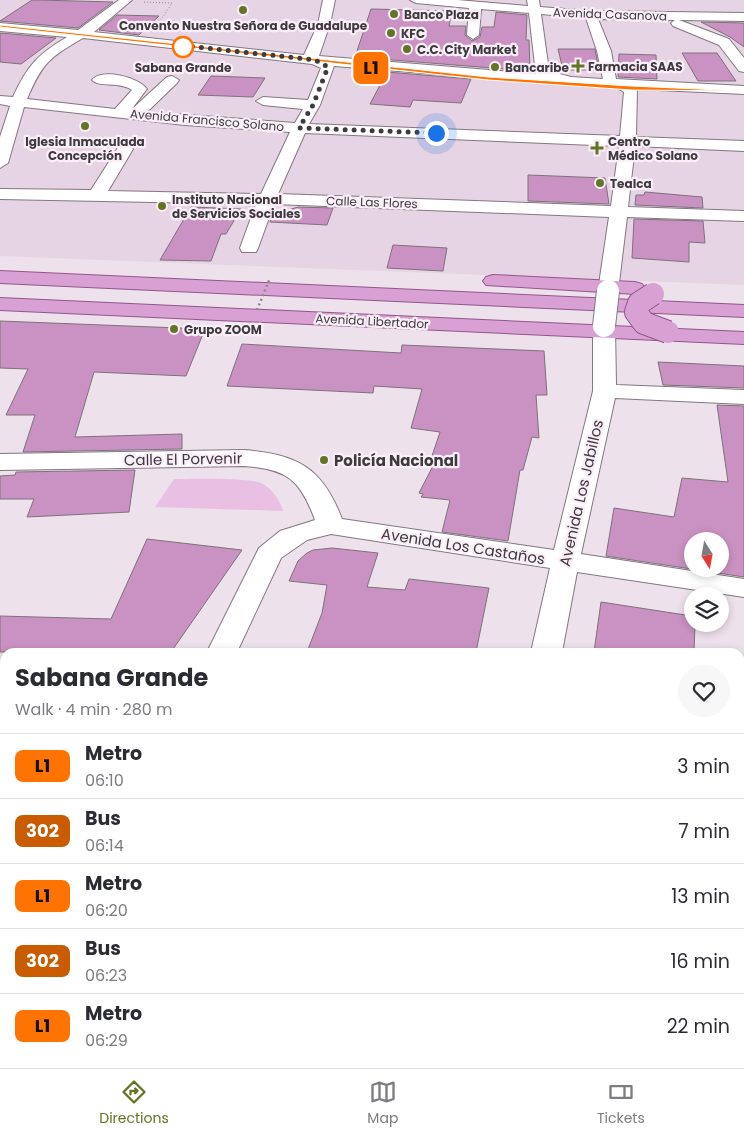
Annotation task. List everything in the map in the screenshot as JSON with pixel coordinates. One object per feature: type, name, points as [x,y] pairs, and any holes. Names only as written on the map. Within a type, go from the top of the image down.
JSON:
[{"type":"main road","points":[[0,262],[744,294]]},
{"type":"main road","name":"Avenida Libertador","points":[[0,277],[744,311]]},
{"type":"main road","name":"Avenida Libertador","points":[[0,286],[744,321]]},
{"type":"main road","points":[[676,290],[653,294],[638,303],[636,312],[644,323],[668,332],[692,336]]},
{"type":"main road","name":"Avenida Libertador","points":[[0,304],[603,330],[744,338]]},
{"type":"street","points":[[1,154],[18,102],[32,71],[38,63],[50,52],[95,26],[126,0]]},
{"type":"street","points":[[321,64],[311,55],[324,24],[329,0]]},
{"type":"street","name":"Avenida Casanova","points":[[416,0],[553,6],[592,15],[744,17]]},
{"type":"street","points":[[473,35],[482,4]]},
{"type":"street","points":[[553,6],[610,4]]},
{"type":"street","points":[[534,5],[543,74],[555,78],[616,83],[631,91],[628,141],[620,211],[608,289]]},
{"type":"street","points":[[644,5],[659,16],[724,42],[730,47],[744,68]]},
{"type":"street","points":[[592,15],[616,83]]},
{"type":"street","points":[[0,26],[81,33],[321,64],[744,90]]},
{"type":"street","points":[[249,248],[299,128],[313,105],[321,64]]},
{"type":"street","points":[[100,80],[126,80],[140,89],[120,112]]},
{"type":"street","points":[[136,114],[172,80]]},
{"type":"street","name":"Avenida Francisco Solano","points":[[0,100],[299,128],[744,146]]},
{"type":"street","points":[[263,101],[313,105]]},
{"type":"street","points":[[96,196],[125,149]]},
{"type":"street","name":"Calle Las Flores","points":[[0,194],[268,199],[744,216]]},
{"type":"street","name":"Avenida Los Jabillos","points":[[548,648],[565,562],[605,391],[603,330],[608,289]]},
{"type":"street","points":[[605,391],[744,397]]},
{"type":"street","name":"Calle El Porvenir","points":[[0,462],[244,458],[276,461],[297,470],[310,481],[320,496],[331,526]]},
{"type":"street","name":"Avenida Los Castaños","points":[[224,648],[269,554],[280,542],[302,531],[331,526],[744,588]]},
{"type":"path","points":[[126,0],[172,4],[163,17],[149,30]]},
{"type":"path","points":[[257,310],[270,278]]},
{"type":"shaded area","points":[[0,0],[744,0],[744,285],[0,256]]},
{"type":"shaded area","points":[[174,479],[246,480],[263,484],[273,492],[283,511],[155,507]]},
{"type":"building","points":[[32,0],[113,2],[78,28],[0,21]]},
{"type":"building","points":[[371,9],[452,11],[449,26],[466,26],[465,35],[472,41],[480,37],[482,27],[494,27],[496,12],[527,15],[526,40],[529,40],[530,71],[355,57]]},
{"type":"building","points":[[117,15],[159,16],[139,35],[99,30]]},
{"type":"building","points":[[701,22],[744,23],[744,47],[730,37]]},
{"type":"building","points":[[0,33],[56,38],[21,64],[0,62]]},
{"type":"building","points":[[558,49],[595,49],[599,70],[563,70]]},
{"type":"building","points":[[682,53],[717,53],[736,81],[698,81]]},
{"type":"building","points":[[619,54],[656,55],[657,79],[618,77]]},
{"type":"building","points":[[387,72],[471,79],[461,103],[413,100],[410,107],[370,104]]},
{"type":"building","points":[[211,76],[265,78],[253,97],[198,95]]},
{"type":"building","points":[[528,175],[605,178],[609,204],[528,201]]},
{"type":"building","points":[[645,192],[702,197],[703,208],[635,205],[636,195],[644,195]]},
{"type":"building","points":[[191,207],[241,209],[226,234],[221,234],[211,261],[160,260]]},
{"type":"building","points":[[298,207],[333,208],[327,225],[270,222],[272,215]]},
{"type":"building","points":[[634,219],[703,221],[705,243],[689,242],[689,262],[632,258]]},
{"type":"building","points":[[393,245],[447,248],[443,271],[387,268]]},
{"type":"building","points":[[0,321],[205,329],[186,376],[94,372],[75,437],[182,434],[182,449],[23,452],[35,415],[6,415],[28,369],[0,368]]},
{"type":"building","points":[[242,344],[401,353],[402,345],[544,351],[547,395],[536,395],[539,438],[532,437],[523,470],[520,470],[508,541],[442,532],[450,500],[421,497],[423,494],[419,493],[436,460],[431,459],[440,432],[411,428],[422,389],[374,386],[373,393],[227,386]]},
{"type":"building","points":[[658,362],[744,366],[744,388],[663,385]]},
{"type":"building","points":[[717,405],[744,406],[744,577],[729,575],[729,532],[684,532],[684,568],[606,556],[614,508],[674,517],[682,478],[728,482]]},
{"type":"building","points":[[135,470],[129,512],[27,517],[34,499],[0,499],[0,476],[15,475],[16,472]]},
{"type":"building","points":[[147,539],[242,550],[174,648],[0,648],[0,616],[111,619]]},
{"type":"building","points":[[332,548],[378,553],[367,587],[405,590],[409,579],[489,588],[477,648],[309,648],[322,613],[327,585],[289,581],[298,561],[313,550]]},
{"type":"building","points":[[601,602],[684,615],[684,632],[695,632],[694,648],[595,648]]},
{"type":"metro line","name":"L1","points":[[0,27],[434,74],[570,85],[744,91]]},
{"type":"place","name":"Convento Nuestra Señora de Guadalupe","points":[[243,10]]},
{"type":"place","name":"Banco Plaza","points":[[394,14]]},
{"type":"place","name":"KFC","points":[[391,33]]},
{"type":"place","name":"Sabana Grande","points":[[183,47]]},
{"type":"place","name":"C.C. City Market","points":[[407,49]]},
{"type":"place","name":"Farmacia SAAS","points":[[578,66]]},
{"type":"place","name":"Bancaribe","points":[[495,67]]},
{"type":"place","name":"Iglesia Inmaculada Concepción","points":[[85,126]]},
{"type":"place","name":"Centro Médico Solano","points":[[597,148]]},
{"type":"place","name":"Tealca","points":[[600,183]]},
{"type":"place","name":"Instituto Nacional de Servicios Sociales","points":[[162,206]]},
{"type":"place","name":"Grupo ZOOM","points":[[174,329]]},
{"type":"place","name":"Policía Nacional","points":[[324,460]]},
{"type":"route","points":[[183,47],[179,45],[315,60],[328,67],[313,105],[299,128],[436,133]]}]
